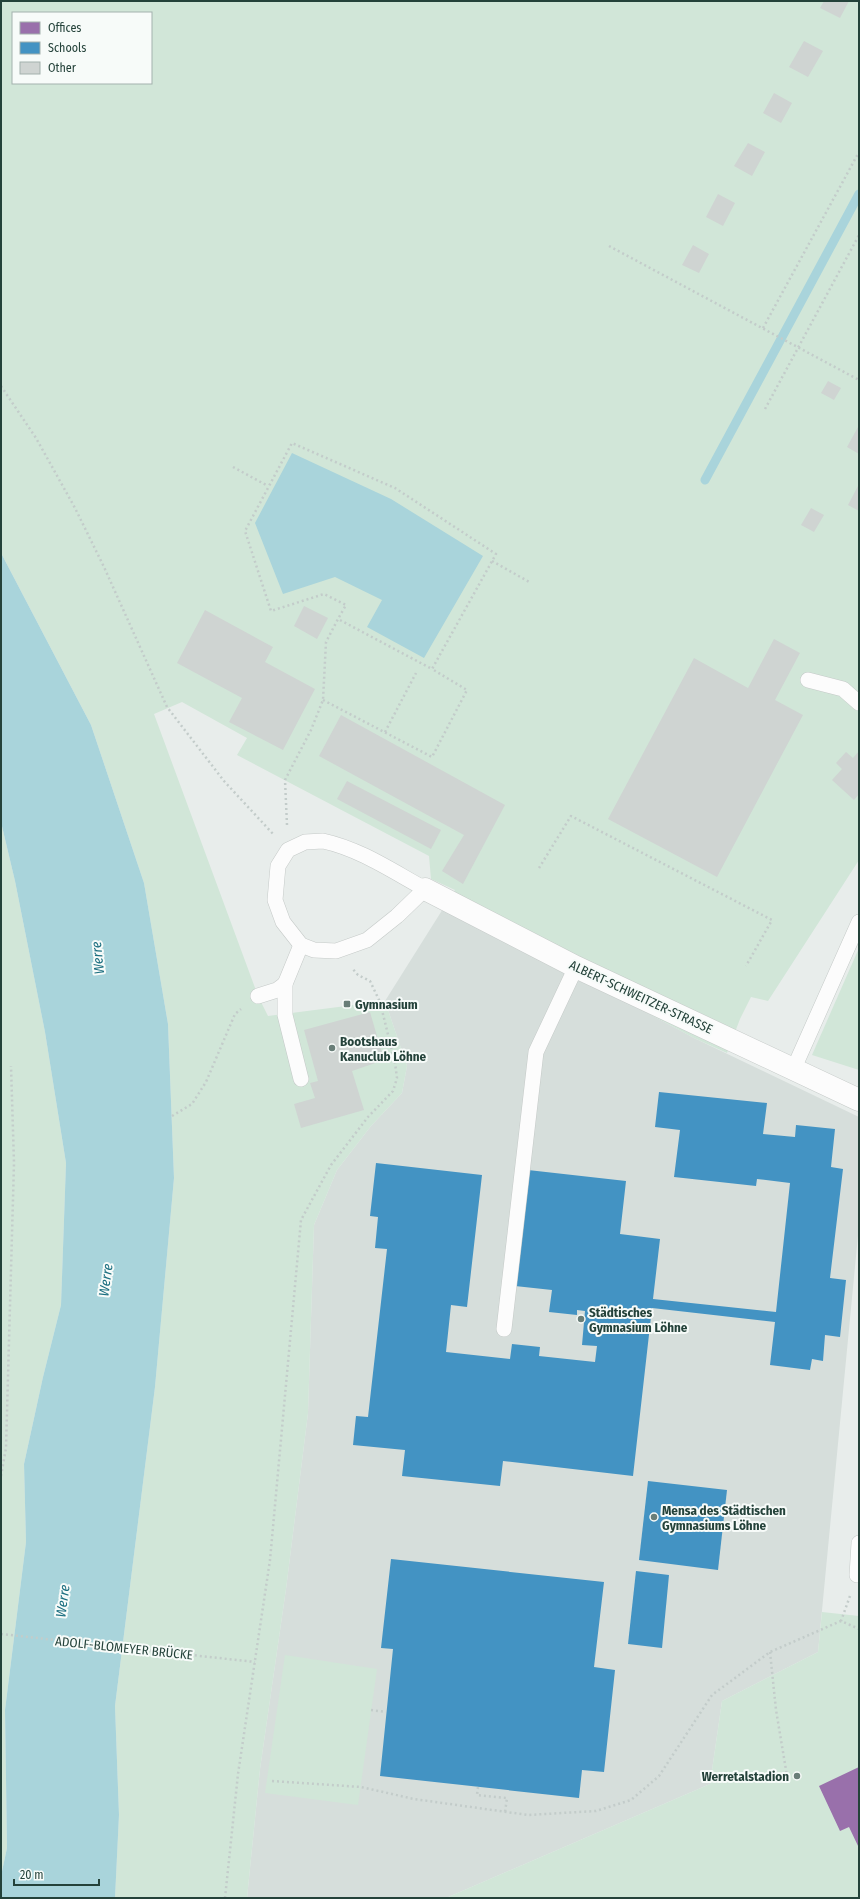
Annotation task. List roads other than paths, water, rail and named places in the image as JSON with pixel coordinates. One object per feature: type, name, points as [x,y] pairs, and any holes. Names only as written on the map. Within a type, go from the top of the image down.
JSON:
[{"type":"street","name":"ALBERT-SCHWEITZER-STRASSE","points":[[424,889],[576,967],[794,1068],[859,1100]]},
{"type":"lane","points":[[808,680],[843,689],[859,703]]},
{"type":"lane","points":[[323,841],[342,845],[424,889],[397,916],[367,940],[336,951],[314,950],[301,945],[283,922],[275,900],[278,866],[288,850],[305,842],[323,841]]},
{"type":"lane","points":[[794,1068],[859,922]]},
{"type":"lane","points":[[301,945],[285,984],[285,1015],[301,1079]]},
{"type":"lane","points":[[504,1328],[536,1052],[576,967]]},
{"type":"lane","points":[[258,996],[277,990],[285,984]]},
{"type":"lane","points":[[857,1575],[859,1543]]},
{"type":"water","points":[[292,453],[391,499],[483,556],[424,658],[367,627],[382,600],[335,577],[283,594],[255,523]]},
{"type":"water","name":"Werre","points":[[1,553],[91,725],[144,883],[168,1024],[174,1178],[155,1387],[115,1706],[119,1815],[115,1898],[1,1898],[1,1876],[7,1848],[5,1710],[26,1542],[24,1464],[43,1377],[61,1305],[66,1163],[45,1032],[15,881],[1,822]]},
{"type":"waterway","points":[[705,480],[859,194]]},
{"type":"place","name":"Gymnasium","points":[[347,1004]]},
{"type":"place","name":"Bootshaus Kanuclub Löhne","points":[[332,1048]]},
{"type":"place","name":"Städtisches Gymnasium Löhne","points":[[581,1319]]},
{"type":"place","name":"Mensa des Städtischen Gymnasiums Löhne","points":[[654,1517]]},
{"type":"place","name":"Werretalstadion","points":[[797,1776]]}]
